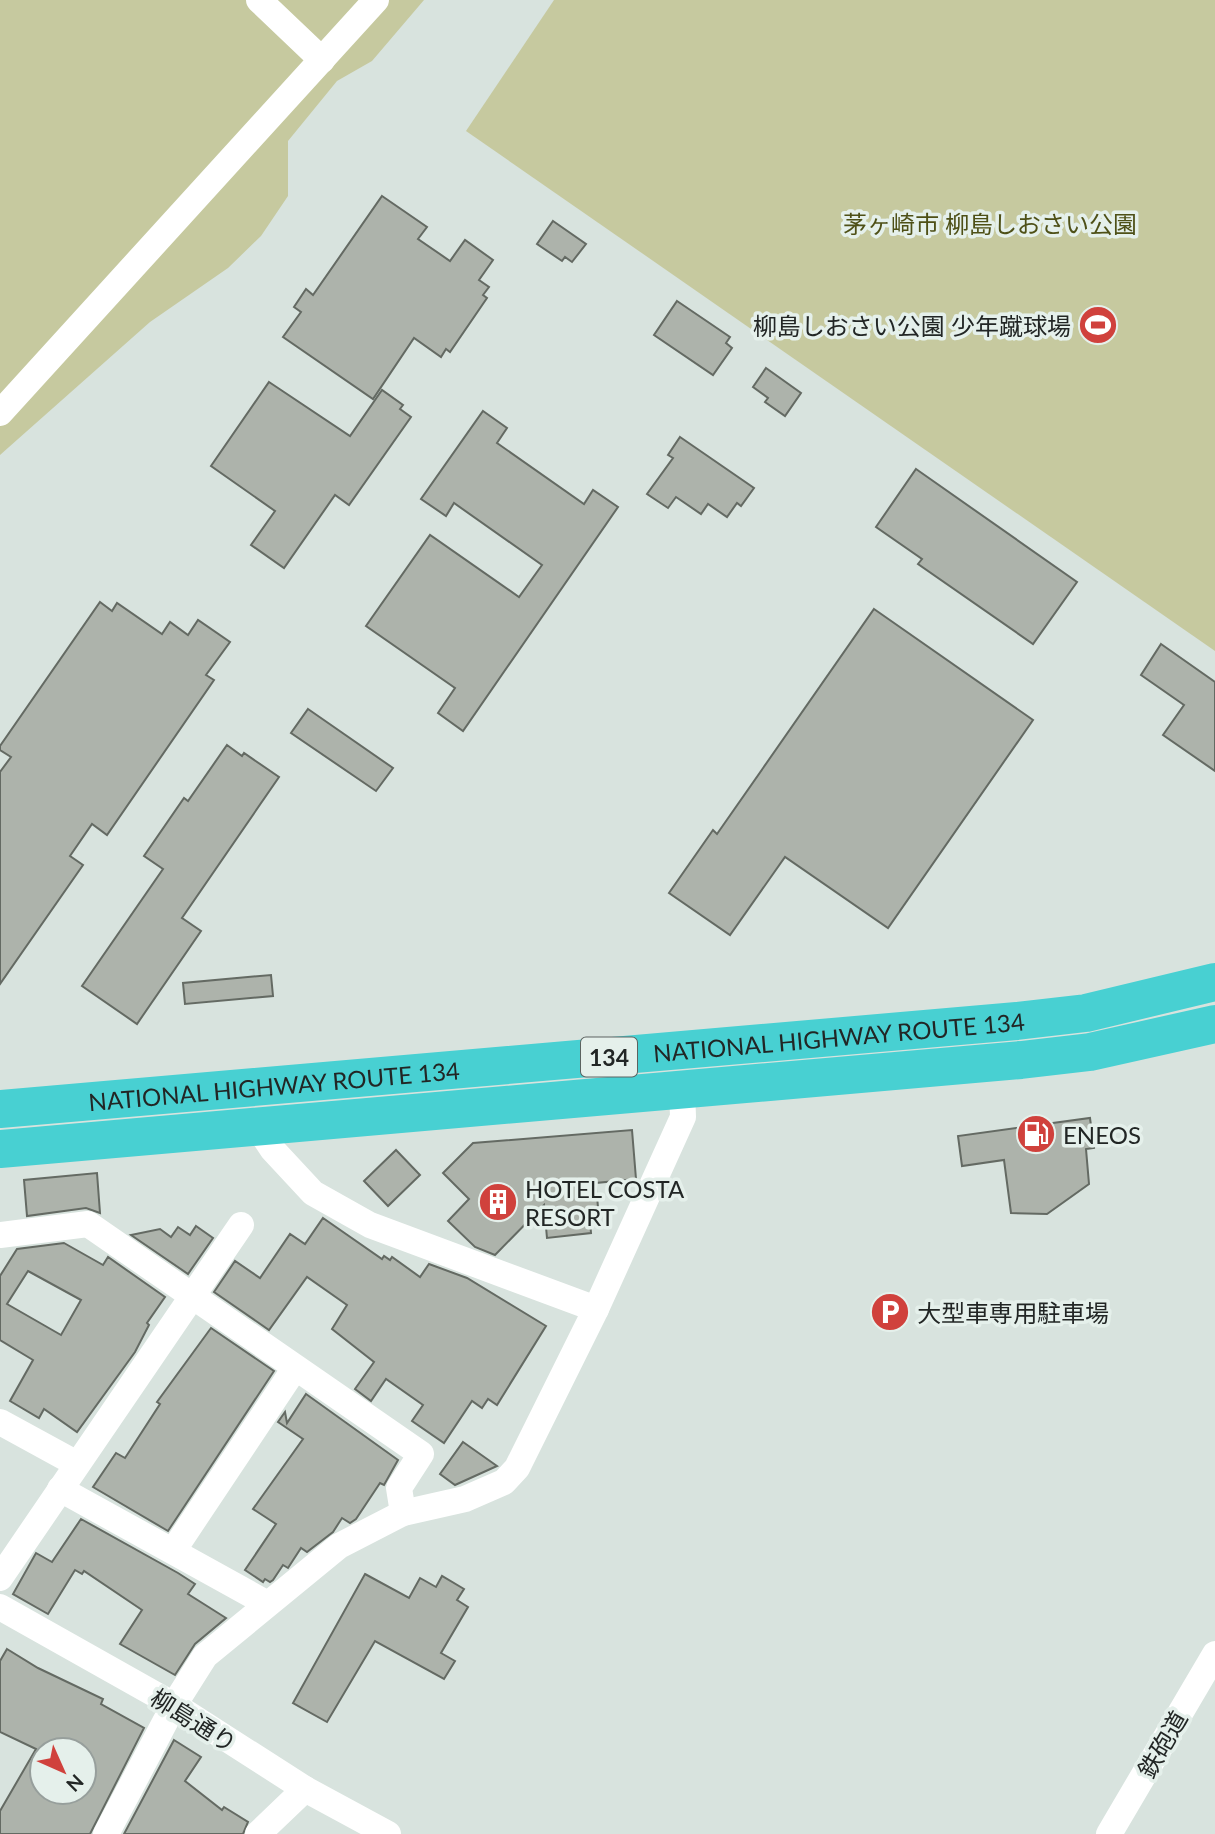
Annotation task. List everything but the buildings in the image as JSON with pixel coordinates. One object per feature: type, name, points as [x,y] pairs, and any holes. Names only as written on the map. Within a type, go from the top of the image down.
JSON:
[{"type":"highway","name":"NATIONAL HIGHWAY ROUTE 134","points":[[0,1109],[1017,1021],[1086,1013],[1215,982]]},
{"type":"highway","name":"NATIONAL HIGHWAY ROUTE 134","points":[[0,1149],[1049,1057],[1090,1052],[1215,1024]]},
{"type":"street","points":[[259,0],[322,60]]},
{"type":"street","points":[[0,413],[376,0]]},
{"type":"street","points":[[106,1834],[174,1705],[205,1656],[339,1545],[403,1513],[465,1499],[504,1482],[517,1468],[596,1309],[683,1117],[681,1089]]},
{"type":"street","points":[[257,1126],[273,1150],[313,1193],[370,1224],[596,1309]]},
{"type":"street","points":[[0,1235],[88,1224],[421,1454],[399,1488],[403,1513]]},
{"type":"street","points":[[0,1578],[241,1225]]},
{"type":"street","points":[[173,1551],[295,1368]]},
{"type":"street","points":[[0,1422],[77,1464]]},
{"type":"street","points":[[60,1489],[266,1603]]},
{"type":"street","name":"柳島通り","points":[[0,1607],[174,1705],[305,1789],[388,1834]]},
{"type":"street","name":"鉄砲道","points":[[1109,1834],[1215,1654]]},
{"type":"street","points":[[258,1834],[305,1789]]},
{"type":"green space","points":[[0,0],[424,0],[372,61],[337,81],[288,141],[288,196],[261,236],[228,268],[150,322],[0,455]]},
{"type":"green space","name":"茅ヶ崎市 柳島しおさい公園","points":[[554,0],[1215,0],[1215,651],[466,131]]},
{"type":"place","name":"柳島しおさい公園 少年蹴球場","points":[[1098,325]]},
{"type":"place","name":"ENEOS","points":[[1036,1134]]},
{"type":"place","name":"HOTEL COSTA RESORT","points":[[498,1202]]},
{"type":"place","name":"大型車専用駐車場","points":[[890,1312]]}]
